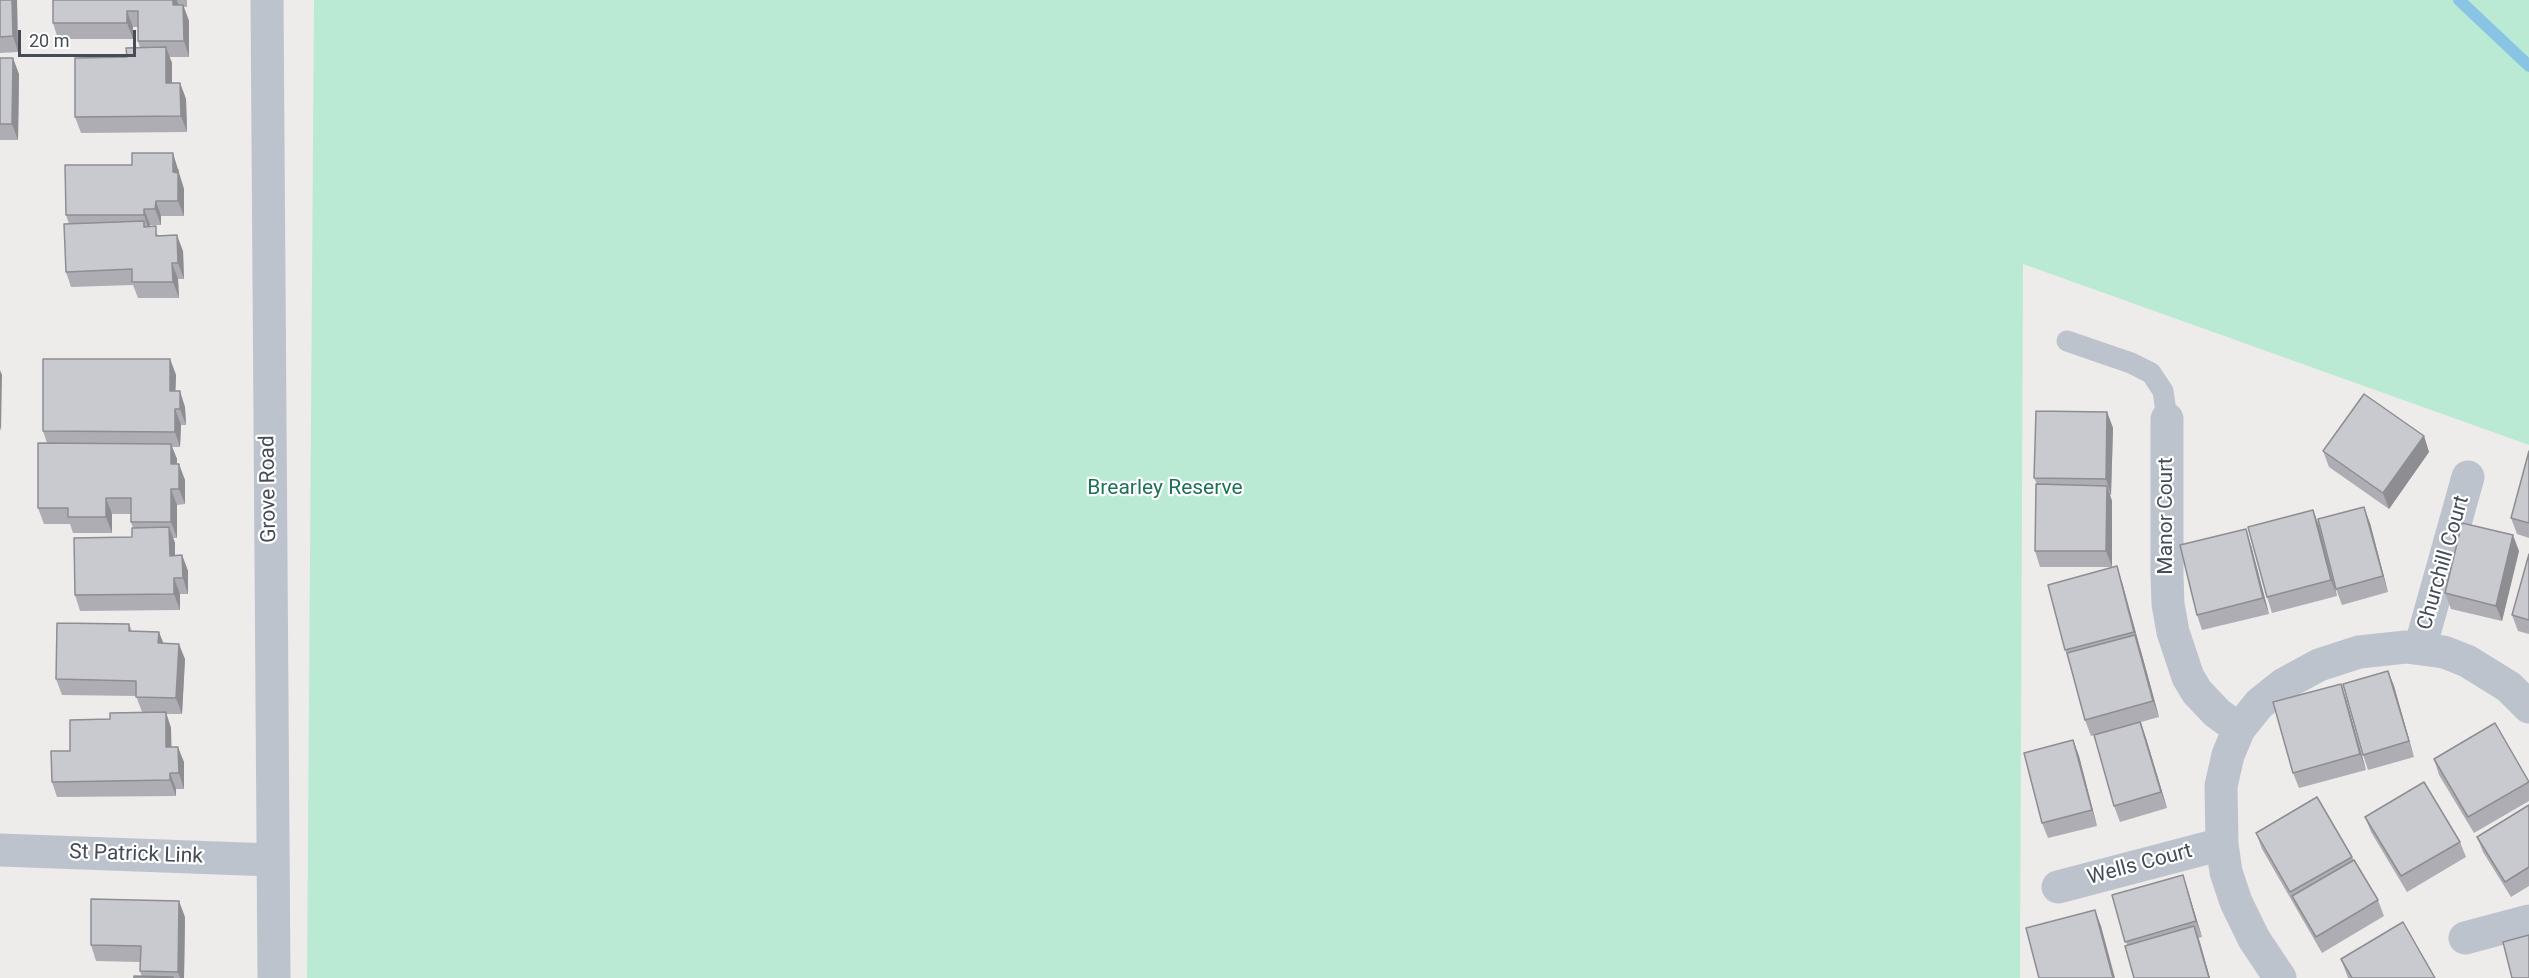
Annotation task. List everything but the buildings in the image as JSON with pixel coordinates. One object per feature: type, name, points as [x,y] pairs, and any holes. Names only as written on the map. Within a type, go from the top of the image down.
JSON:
[{"type":"street","name":"Grove Road","points":[[267,0],[274,978]]},
{"type":"street","name":"Manor Court","points":[[2167,419],[2166,574],[2173,632],[2188,677],[2197,692],[2217,713],[2239,729]]},
{"type":"street","name":"Churchill Court","points":[[2420,648],[2468,477]]},
{"type":"street","points":[[2280,978],[2254,939],[2236,902],[2226,872],[2222,844],[2222,786],[2228,755],[2239,729],[2249,715],[2271,693],[2300,674],[2319,665],[2375,649],[2420,648],[2444,652],[2467,661],[2509,687],[2529,707]]},
{"type":"street","name":"Wells Court","points":[[2058,887],[2222,844]]},
{"type":"street","name":"St Patrick Link","points":[[0,850],[272,860]]},
{"type":"street","points":[[2465,938],[2529,921]]},
{"type":"lane","name":"Manor Court","points":[[2067,341],[2131,363],[2151,373],[2163,391],[2167,419]]},
{"type":"green space","name":"Brearley Reserve","points":[[314,0],[2529,0],[2529,445],[2023,264],[2020,978],[307,978]]},
{"type":"waterway","points":[[2459,0],[2529,66]]}]
